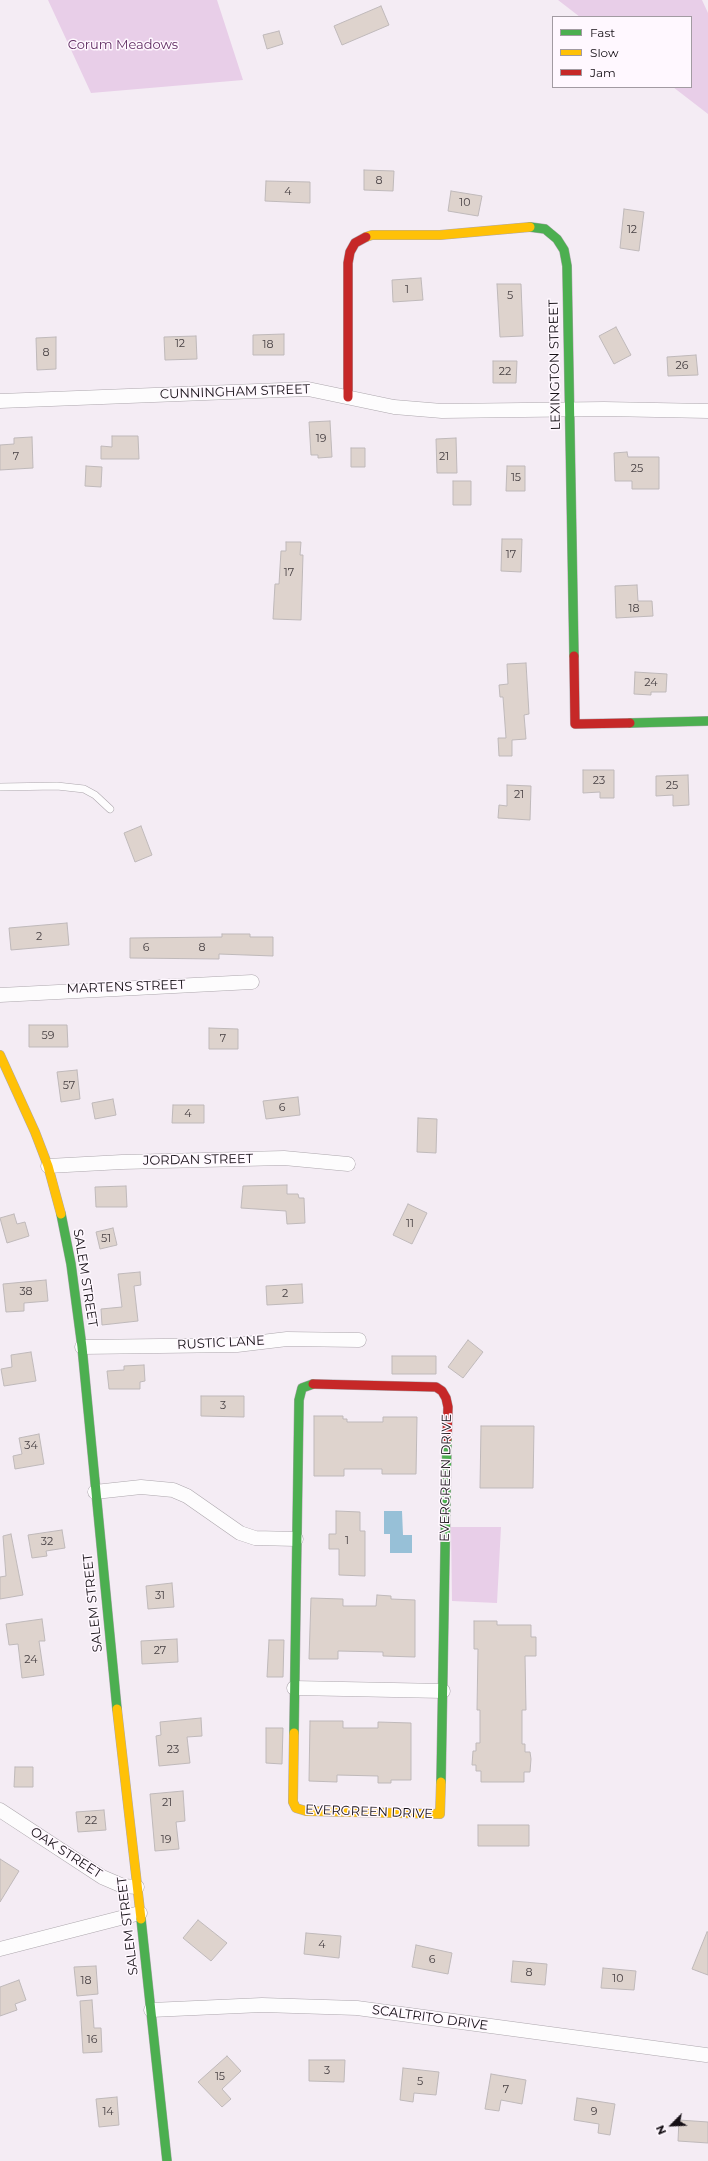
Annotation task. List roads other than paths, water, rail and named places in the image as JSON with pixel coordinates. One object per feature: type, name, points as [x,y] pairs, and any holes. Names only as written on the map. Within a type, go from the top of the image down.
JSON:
[{"type":"street","name":"LEXINGTON STREET","points":[[348,397],[348,263],[354,243],[361,238],[372,235],[440,235],[530,227],[545,229],[557,239],[564,250],[566,261],[575,724],[708,721]]},
{"type":"street","name":"CUNNINGHAM STREET","points":[[0,401],[293,389],[319,390],[394,407],[442,411],[569,410],[708,412]]},
{"type":"street","name":"MARTENS STREET","points":[[0,995],[252,982]]},
{"type":"street","name":"SALEM STREET","points":[[0,1055],[35,1132],[48,1166],[64,1227],[82,1347],[137,1887],[167,2161]]},
{"type":"street","name":"JORDAN STREET","points":[[48,1166],[122,1162],[284,1158],[348,1164]]},
{"type":"street","name":"RUSTIC LANE","points":[[82,1347],[237,1345],[287,1339],[359,1340]]},
{"type":"street","name":"EVERGREEN DRIVE","points":[[313,1384],[419,1386],[436,1388],[442,1391],[446,1398],[448,1407],[440,1814],[306,1811],[296,1808],[292,1795],[294,1688],[299,1400],[302,1388],[313,1384]]},
{"type":"street","points":[[96,1492],[141,1487],[173,1490],[186,1496],[240,1534],[256,1538],[296,1539]]},
{"type":"street","points":[[294,1688],[443,1691]]},
{"type":"street","name":"OAK STREET","points":[[0,1810],[102,1877],[123,1886],[137,1887]]},
{"type":"street","points":[[0,1949],[140,1913]]},
{"type":"street","name":"SCALTRITO DRIVE","points":[[151,2010],[284,2004],[358,2008],[706,2055]]},
{"type":"lane","points":[[0,787],[57,786],[84,789],[96,795],[110,809]]},
{"type":"water","points":[[384,1511],[402,1511],[403,1535],[412,1535],[412,1553],[390,1553],[390,1534],[384,1534]]},
{"type":"park label","name":"Corum Meadows","points":[[123,45]]}]
